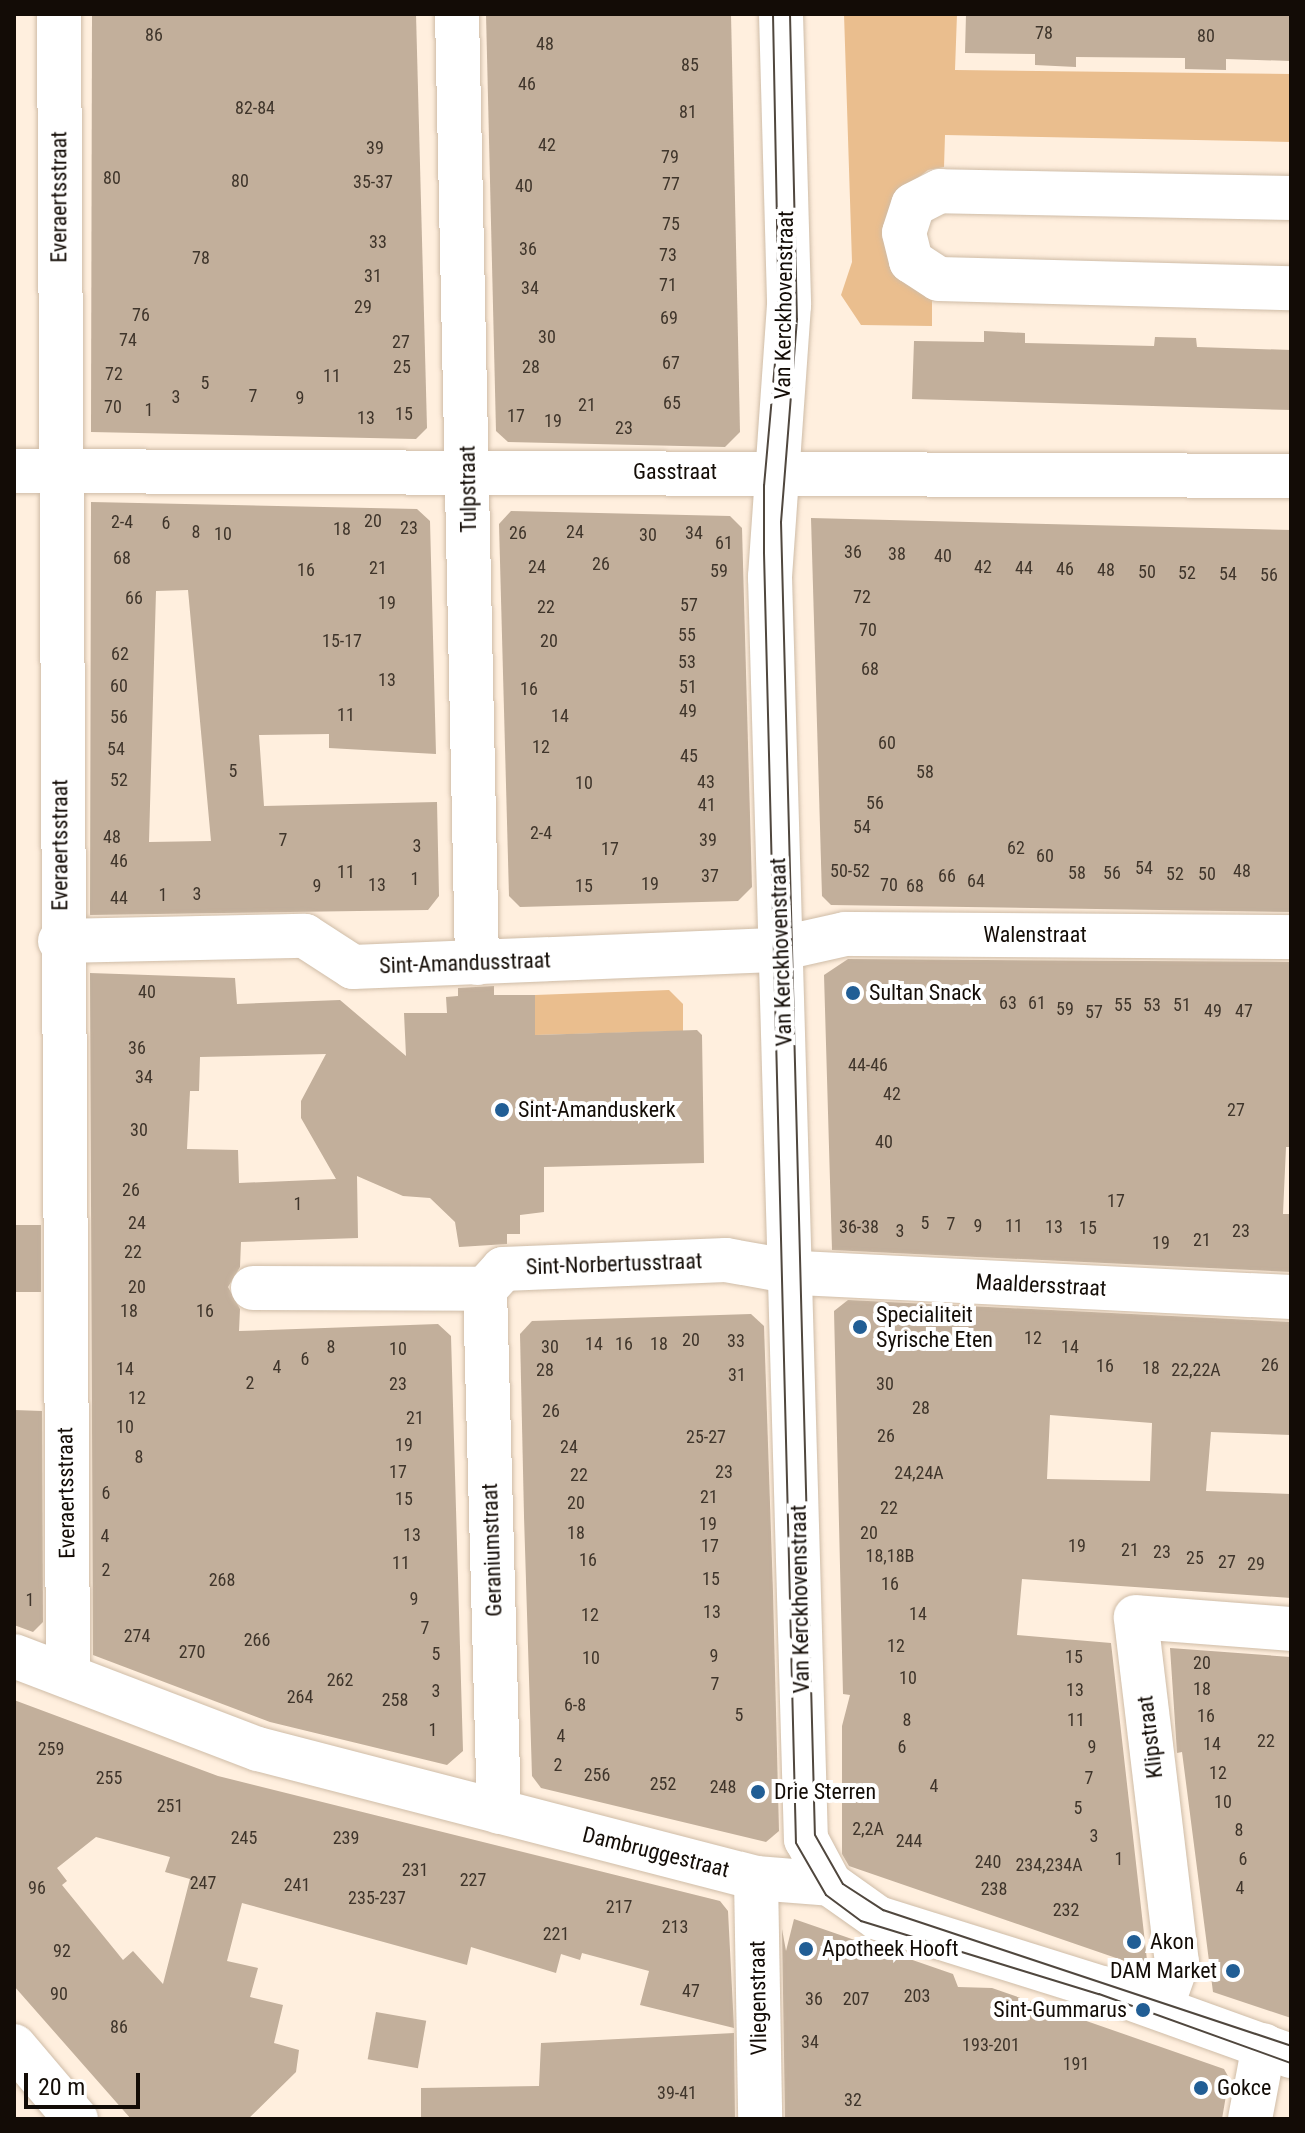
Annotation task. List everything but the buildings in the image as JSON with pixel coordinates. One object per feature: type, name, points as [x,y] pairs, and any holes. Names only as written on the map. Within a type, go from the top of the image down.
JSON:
[{"type":"street","name":"Everaertsstraat","points":[[59,14],[60,941],[68,1676]]},
{"type":"street","name":"Tulpstraat","points":[[457,14],[477,963]]},
{"type":"street","name":"Van Kerckhovenstraat","points":[[781,14],[789,305],[770,577],[806,1839],[830,1884]]},
{"type":"street","points":[[1291,198],[940,191],[913,205],[904,233],[911,261],[939,279],[1291,288]]},
{"type":"street","name":"Gasstraat","points":[[14,471],[1291,476]]},
{"type":"street","name":"Walenstraat","points":[[781,948],[845,934],[1291,937]]},
{"type":"street","name":"Sint-Amandusstraat","points":[[60,941],[305,936],[353,967],[781,948]]},
{"type":"street","name":"Sint-Norbertusstraat","points":[[485,1289],[503,1269],[726,1260],[791,1270]]},
{"type":"street","name":"Maaldersstraat","points":[[791,1270],[1291,1297]]},
{"type":"street","points":[[253,1288],[485,1289]]},
{"type":"street","name":"Geraniumstraat","points":[[485,1289],[499,1812]]},
{"type":"street","name":"Klipstraat","points":[[1161,2008],[1177,1963],[1136,1617],[1291,1629]]},
{"type":"street","name":"Dambruggestraat","points":[[14,1656],[258,1749],[756,1878],[830,1884]]},
{"type":"street","name":"Vliegenstraat","points":[[756,1878],[760,2119]]},
{"type":"street","points":[[830,1884],[878,1918],[1161,2008],[1277,2050],[1250,2119]]},
{"type":"street","points":[[14,2046],[76,2119]]},
{"type":"shaded area","points":[[844,14],[957,14],[955,70],[1291,74],[1291,142],[945,135],[944,167],[928,170],[902,190],[902,279],[932,300],[932,326],[861,325],[841,295],[852,262]]},
{"type":"shaded area","points":[[669,990],[683,1004],[683,1031],[535,1035],[535,995]]},
{"type":"tram line","points":[[773,14],[779,318],[764,485],[764,553],[796,1843],[826,1895],[861,1921],[1099,1994],[1291,2063]]},
{"type":"tram line","points":[[790,14],[797,319],[781,522],[815,1835],[843,1884],[883,1910],[1291,2046]]},
{"type":"place","name":"Sultan Snack","points":[[853,993]]},
{"type":"place","name":"Sint-Amanduskerk","points":[[502,1110]]},
{"type":"place","name":"Specialiteit Syrische Eten","points":[[860,1327]]},
{"type":"place","name":"Drie Sterren","points":[[758,1792]]},
{"type":"place","name":"Akon","points":[[1134,1942]]},
{"type":"place","name":"Apotheek Hooft","points":[[806,1949]]},
{"type":"place","name":"DAM Market","points":[[1233,1971]]},
{"type":"place","name":"Sint-Gummarus","points":[[1143,2010]]},
{"type":"place","name":"Gokce","points":[[1201,2088]]}]
